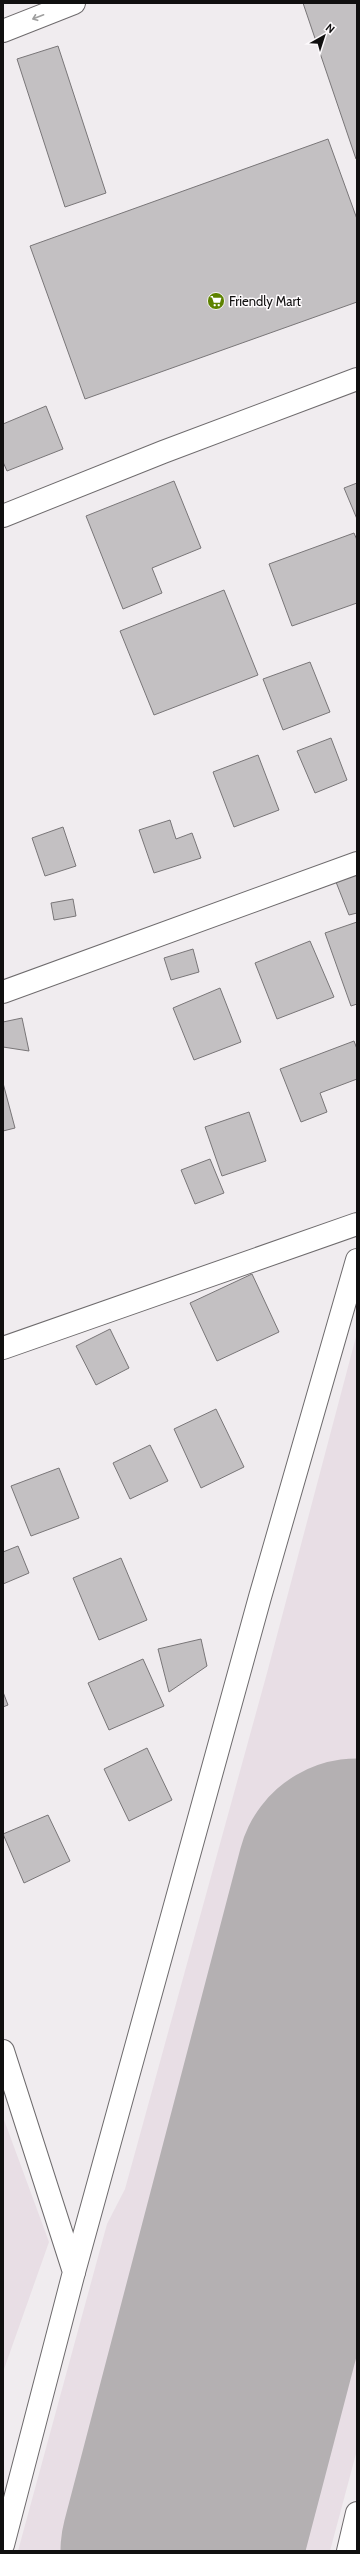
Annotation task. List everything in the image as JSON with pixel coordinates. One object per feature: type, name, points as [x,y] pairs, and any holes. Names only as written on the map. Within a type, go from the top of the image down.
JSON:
[{"type":"street","points":[[3,31],[74,3]]},
{"type":"street","points":[[3,516],[163,452],[357,379]]},
{"type":"street","points":[[3,992],[357,863]]},
{"type":"street","points":[[3,1348],[357,1224]]},
{"type":"street","points":[[3,2545],[74,2272],[260,1597],[357,1260]]},
{"type":"street","points":[[3,2051],[74,2272]]},
{"type":"street","points":[[348,2551],[357,2513]]},
{"type":"shaded area","points":[[357,1333],[357,2450],[330,2551],[18,2551],[107,2224],[125,2189],[267,1673]]},
{"type":"shaded area","points":[[3,2117],[49,2242],[3,2372]]},
{"type":"building","points":[[303,3],[357,3],[356,159]]},
{"type":"building","points":[[58,46],[106,193],[65,207],[17,59]]},
{"type":"building","points":[[328,139],[357,219],[357,302],[85,399],[30,246]]},
{"type":"building","points":[[46,406],[63,449],[7,471],[3,462],[3,424]]},
{"type":"building","points":[[174,481],[201,548],[152,568],[162,593],[123,609],[86,516]]},
{"type":"building","points":[[357,483],[357,519],[344,488]]},
{"type":"building","points":[[354,533],[357,540],[357,603],[292,626],[269,564]]},
{"type":"building","points":[[224,590],[258,675],[154,715],[120,631]]},
{"type":"building","points":[[310,662],[330,712],[283,730],[263,679]]},
{"type":"building","points":[[331,738],[347,780],[315,793],[297,751]]},
{"type":"building","points":[[258,755],[279,810],[234,827],[213,772]]},
{"type":"building","points":[[170,820],[176,839],[192,833],[201,858],[154,873],[139,830]]},
{"type":"building","points":[[63,827],[76,866],[45,876],[32,838]]},
{"type":"building","points":[[357,874],[357,913],[349,915],[336,882]]},
{"type":"building","points":[[73,899],[76,916],[54,920],[51,903]]},
{"type":"building","points":[[357,922],[357,1004],[351,1006],[325,933]]},
{"type":"building","points":[[310,941],[334,997],[277,1019],[255,963]]},
{"type":"building","points":[[193,949],[199,972],[171,980],[164,958]]},
{"type":"building","points":[[220,988],[241,1042],[194,1060],[173,1008]]},
{"type":"building","points":[[22,1018],[29,1051],[3,1047],[3,1022]]},
{"type":"building","points":[[354,1041],[357,1049],[357,1079],[320,1093],[327,1112],[301,1122],[280,1069]]},
{"type":"building","points":[[3,1083],[15,1128],[3,1131]]},
{"type":"building","points":[[249,1112],[266,1161],[222,1176],[205,1127]]},
{"type":"building","points":[[210,1159],[224,1193],[195,1204],[181,1170]]},
{"type":"building","points":[[252,1274],[279,1332],[217,1361],[190,1303]]},
{"type":"building","points":[[110,1329],[129,1368],[96,1385],[76,1346]]},
{"type":"building","points":[[216,1409],[244,1467],[201,1488],[174,1429]]},
{"type":"building","points":[[150,1445],[168,1481],[130,1499],[113,1463]]},
{"type":"building","points":[[59,1468],[79,1518],[31,1536],[11,1486]]},
{"type":"building","points":[[18,1546],[29,1573],[3,1584],[3,1552]]},
{"type":"building","points":[[121,1558],[147,1620],[99,1640],[73,1578]]},
{"type":"building","points":[[201,1639],[207,1666],[169,1692],[158,1649]]},
{"type":"building","points":[[143,1659],[164,1706],[109,1730],[88,1683]]},
{"type":"building","points":[[3,1692],[8,1705],[3,1707]]},
{"type":"building","points":[[147,1748],[172,1800],[129,1821],[104,1769]]},
{"type":"building","points":[[48,1815],[70,1861],[24,1883],[3,1834]]},
{"type":"runway","points":[[181,2551],[357,1879]]},
{"type":"place","name":"Friendly Mart","points":[[216,301]]}]
